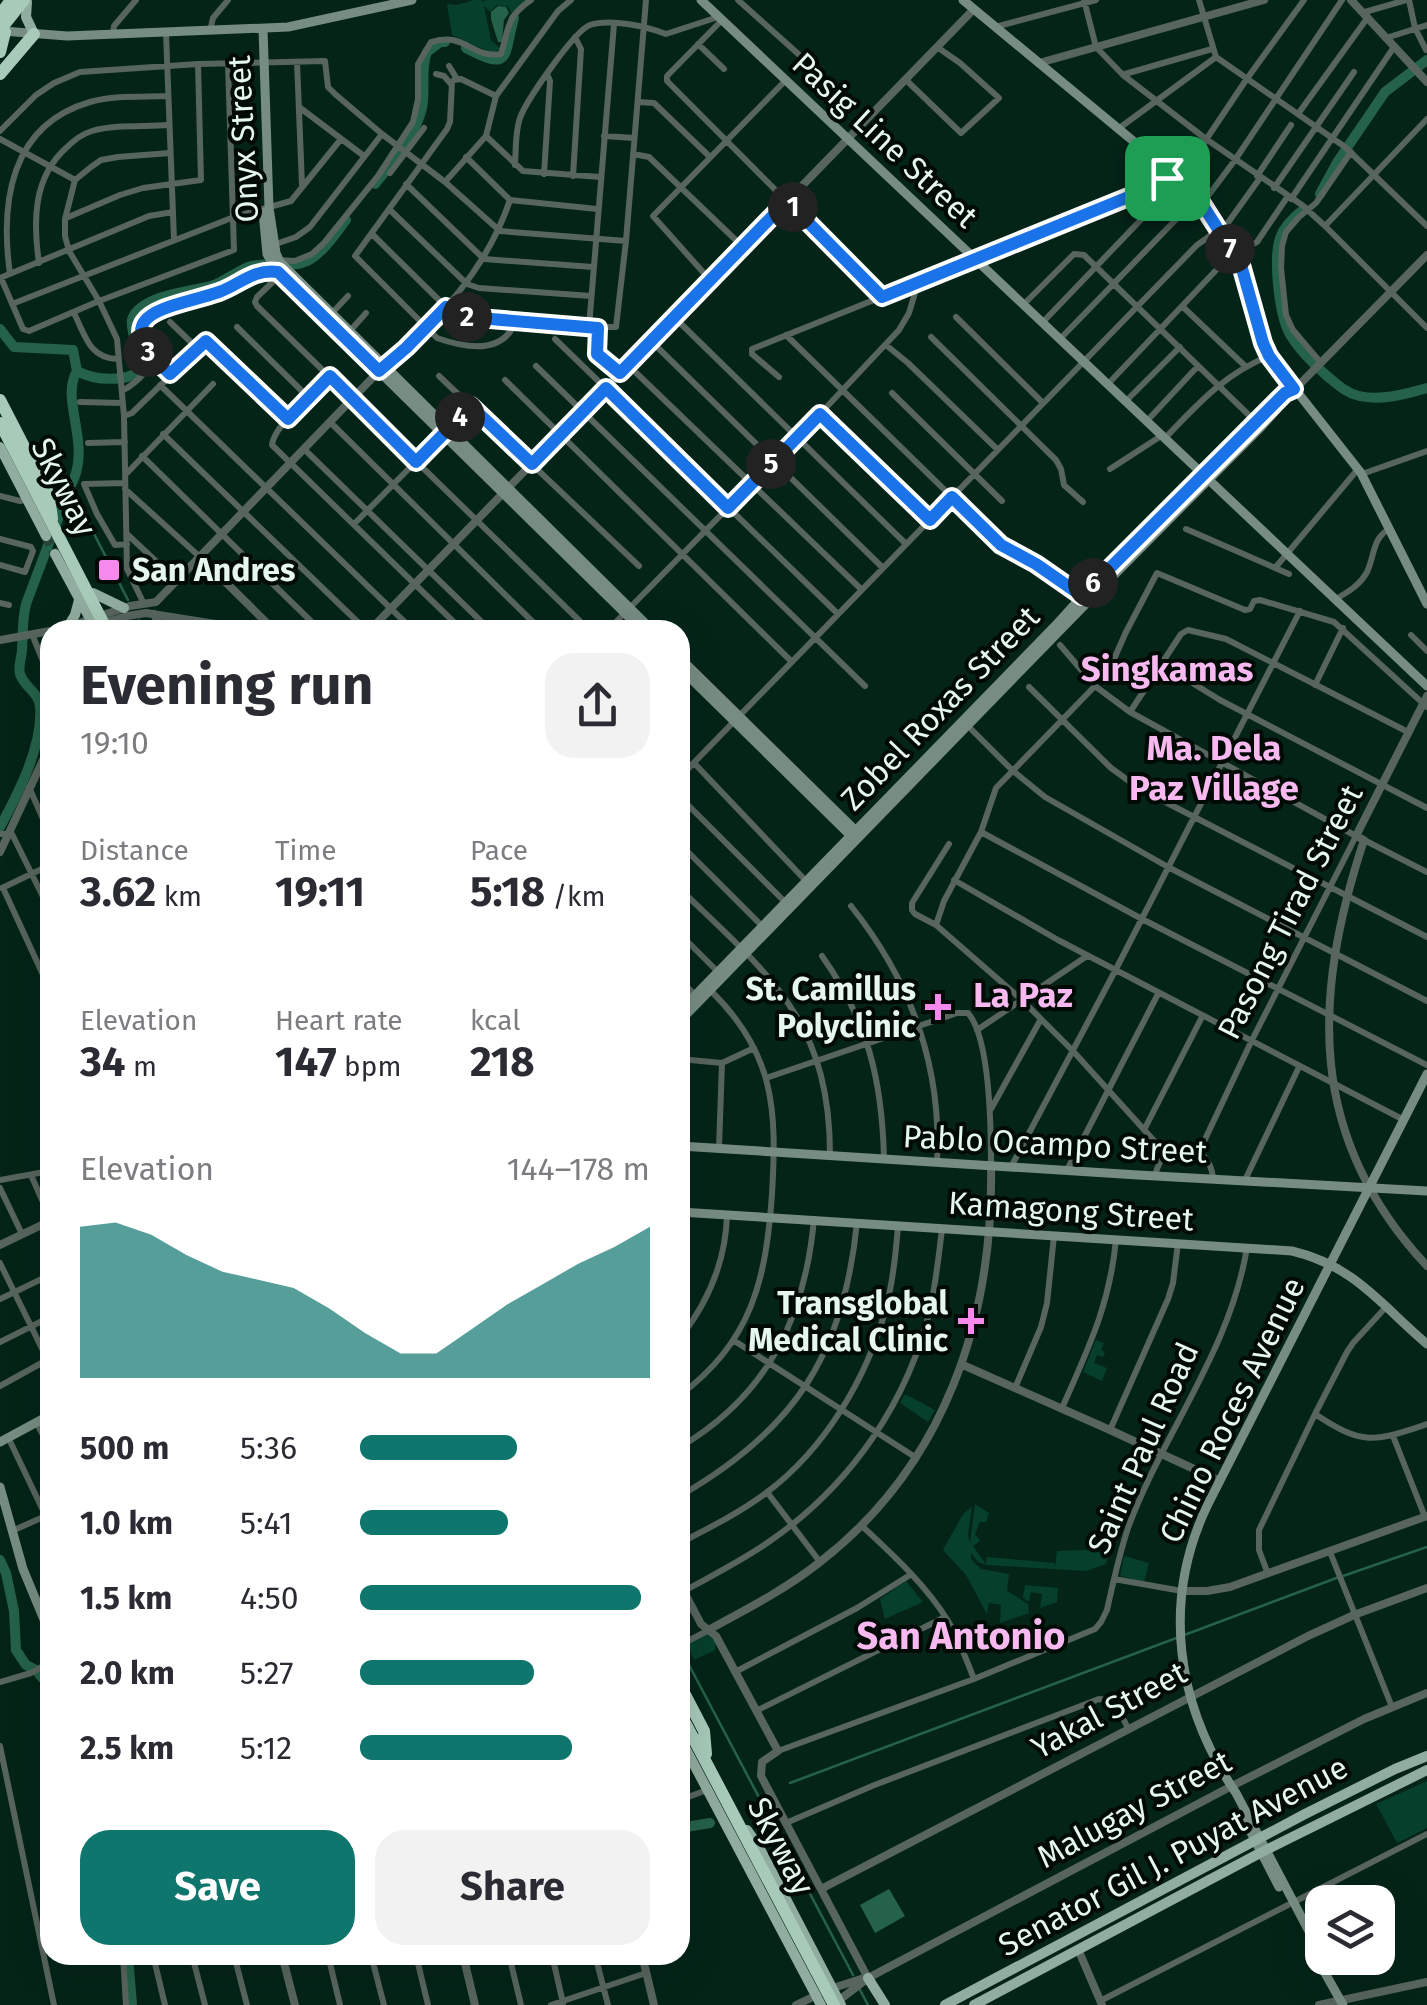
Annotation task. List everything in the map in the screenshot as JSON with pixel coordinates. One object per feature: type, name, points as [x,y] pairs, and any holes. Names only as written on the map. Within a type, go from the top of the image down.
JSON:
[{"type":"highway","points":[[0,16],[12,0]]},
{"type":"highway","points":[[0,52],[1,33],[27,1]]},
{"type":"highway","points":[[0,74],[34,34]]},
{"type":"highway","name":"Skyway","points":[[0,396],[2,417],[98,620]]},
{"type":"highway","name":"Skyway","points":[[0,445],[98,620]]},
{"type":"highway","points":[[690,1704],[704,1731],[706,1756]]},
{"type":"highway","name":"Skyway","points":[[690,1730],[828,2004]]},
{"type":"highway","name":"Skyway","points":[[690,1755],[828,2004]]},
{"type":"main road","points":[[1,33],[261,29],[304,25],[412,0]]},
{"type":"main road","name":"Pasig Line Street","points":[[701,0],[1427,686]]},
{"type":"main road","points":[[962,0],[1176,176],[1198,200],[1246,277],[1269,356],[1360,472],[1427,604]]},
{"type":"main road","points":[[27,1],[26,18],[34,34]]},
{"type":"main road","name":"Onyx Street","points":[[261,29],[266,208],[270,246],[279,267],[640,620]]},
{"type":"main road","name":"Onyx Street","points":[[279,267],[331,314],[381,368]]},
{"type":"main road","name":"Zobel Roxas Street","points":[[690,1004],[710,990],[1085,598],[1259,425],[1285,393],[1294,389]]},
{"type":"main road","points":[[0,445],[28,499],[53,528],[93,593],[100,620]]},
{"type":"main road","points":[[55,554],[79,599],[96,620]]},
{"type":"main road","points":[[93,593],[124,608]]},
{"type":"main road","points":[[70,620],[79,599]]},
{"type":"main road","name":"Onyx Street","points":[[627,610],[634,620]]},
{"type":"main road","points":[[690,669],[856,836]]},
{"type":"main road","points":[[690,677],[737,719]]},
{"type":"main road","name":"Zobel Roxas Street","points":[[690,1008],[718,972],[744,951]]},
{"type":"main road","name":"Chino Roces Avenue","points":[[1344,2002],[1206,1739],[1184,1672],[1180,1636],[1182,1591],[1192,1540],[1427,1074]]},
{"type":"main road","name":"Pablo Ocampo Street","points":[[690,1147],[1427,1191]]},
{"type":"main road","name":"Kamagong Street","points":[[690,1212],[1292,1251],[1331,1263],[1355,1279],[1427,1344]]},
{"type":"main road","points":[[4,1439],[40,1420]]},
{"type":"main road","points":[[0,1487],[23,1569],[40,1610]]},
{"type":"main road","points":[[690,1728],[741,1821],[828,2004]]},
{"type":"main road","name":"Senator Gil J. Puyat Avenue","points":[[945,2005],[1257,1839],[1427,1756]]},
{"type":"main road","points":[[690,1757],[828,2004]]},
{"type":"main road","name":"Senator Gil J. Puyat Avenue","points":[[974,2005],[1263,1851],[1427,1770]]},
{"type":"main road","points":[[741,1821],[759,1847],[832,1988],[828,2004]]},
{"type":"main road","points":[[728,1829],[740,1862],[828,2004]]},
{"type":"main road","name":"Chino Roces Avenue","points":[[1291,1904],[1305,1927]]},
{"type":"main road","name":"Chino Roces Avenue","points":[[1331,1975],[1344,2002]]},
{"type":"main road","points":[[868,1978],[885,2005]]},
{"type":"street","points":[[113,34],[114,26],[136,0]]},
{"type":"street","points":[[210,31],[213,18],[227,0]]},
{"type":"street","points":[[390,173],[414,122],[418,64],[431,42],[453,38],[484,54],[501,54],[508,21],[532,0]]},
{"type":"street","points":[[444,182],[486,136],[496,96],[558,11],[571,0]]},
{"type":"street","points":[[372,234],[458,315],[617,326],[646,0]]},
{"type":"street","points":[[738,0],[805,60]]},
{"type":"street","points":[[996,27],[1096,0]]},
{"type":"street","points":[[1199,0],[1216,57],[1334,138],[1427,226]]},
{"type":"street","points":[[1039,63],[1264,0]]},
{"type":"street","points":[[1042,323],[1206,140],[1304,0]]},
{"type":"street","points":[[1060,339],[1235,160],[1342,0]]},
{"type":"street","points":[[1351,0],[1427,82]]},
{"type":"street","points":[[1298,114],[1366,14],[1407,0],[1414,28],[1426,50]]},
{"type":"street","points":[[1085,1],[1096,47],[1124,75],[1206,140],[1305,208],[1427,328]]},
{"type":"street","points":[[379,620],[974,9]]},
{"type":"street","points":[[515,165],[520,117],[547,74],[575,38],[592,24],[644,26],[666,34],[721,18]]},
{"type":"street","points":[[721,18],[666,78],[882,297]]},
{"type":"street","points":[[614,24],[591,296],[597,354],[620,373]]},
{"type":"street","points":[[1386,38],[1427,25]]},
{"type":"street","points":[[166,33],[174,240]]},
{"type":"street","points":[[574,176],[581,49],[575,38]]},
{"type":"street","points":[[698,44],[724,69]]},
{"type":"street","points":[[905,80],[961,133],[1000,98],[937,47]]},
{"type":"street","points":[[1108,385],[1234,254],[1257,242],[1334,138],[1394,47]]},
{"type":"street","points":[[1124,75],[1212,48]]},
{"type":"street","points":[[1118,130],[1216,57]]},
{"type":"street","points":[[296,62],[302,188]]},
{"type":"street","points":[[75,180],[0,135],[36,95],[54,83],[80,72],[198,64],[324,62],[331,90],[500,230],[626,240]]},
{"type":"street","points":[[65,218],[143,188],[197,182],[202,178],[198,64]]},
{"type":"street","points":[[173,212],[149,216],[0,278],[26,331],[234,250],[228,64]]},
{"type":"street","points":[[448,66],[455,82],[449,126],[355,252],[356,260],[437,338],[454,344],[494,346],[516,321]]},
{"type":"street","points":[[1274,188],[1354,72]]},
{"type":"street","points":[[436,74],[496,96]]},
{"type":"street","points":[[544,174],[550,81],[547,74]]},
{"type":"street","points":[[710,280],[652,216],[785,81]]},
{"type":"street","points":[[10,274],[6,224],[12,177],[22,151],[60,116],[91,102],[168,96]]},
{"type":"street","points":[[638,102],[654,103],[710,157]]},
{"type":"street","points":[[298,106],[364,156]]},
{"type":"street","points":[[1325,226],[1427,119]]},
{"type":"street","points":[[690,767],[1197,245],[1227,224],[1291,124]]},
{"type":"street","points":[[39,263],[36,207],[40,190],[50,166],[76,138],[91,132],[169,125]]},
{"type":"street","points":[[170,374],[144,344],[142,328],[151,313],[220,291],[259,271],[312,254],[401,149],[424,128]]},
{"type":"street","points":[[270,246],[296,237],[310,227],[382,134]]},
{"type":"street","points":[[486,136],[515,165],[528,172],[600,177]]},
{"type":"street","points":[[604,136],[634,138]]},
{"type":"street","points":[[12,304],[234,216],[291,201],[341,139]]},
{"type":"street","points":[[1320,365],[1286,315],[1282,246],[1286,232],[1305,208],[1316,203],[1348,150]]},
{"type":"street","points":[[144,604],[127,569],[124,416],[115,332],[70,251],[65,218],[75,180],[101,160],[170,154]]},
{"type":"street","points":[[633,154],[649,157],[743,247]]},
{"type":"street","points":[[466,157],[510,200],[598,209]]},
{"type":"street","points":[[779,377],[752,354],[752,349],[1176,176]]},
{"type":"street","points":[[406,184],[484,259],[593,267]]},
{"type":"street","points":[[109,620],[124,608],[156,602],[381,368],[426,328],[484,259],[510,200]]},
{"type":"street","points":[[388,209],[466,284],[591,296]]},
{"type":"street","points":[[1023,305],[1074,254],[1084,254],[1259,425]]},
{"type":"street","points":[[1294,389],[1427,255]]},
{"type":"street","points":[[279,267],[257,297],[257,306],[578,620]]},
{"type":"street","points":[[618,620],[886,345],[908,313],[918,283]]},
{"type":"street","points":[[331,314],[348,296]]},
{"type":"street","points":[[1182,306],[1244,366]]},
{"type":"street","points":[[74,312],[92,350],[118,359]]},
{"type":"street","points":[[349,332],[366,313]]},
{"type":"street","points":[[956,317],[1044,403]]},
{"type":"street","points":[[674,318],[906,544]]},
{"type":"street","points":[[170,322],[197,348]]},
{"type":"street","points":[[237,327],[309,398]]},
{"type":"street","points":[[786,335],[1001,545],[1085,598]]},
{"type":"street","points":[[931,337],[1056,460],[1064,485],[1083,502]]},
{"type":"street","points":[[555,339],[838,614]]},
{"type":"street","points":[[124,416],[132,413],[206,341],[288,419]]},
{"type":"street","points":[[651,341],[884,568]]},
{"type":"street","points":[[886,345],[998,450]]},
{"type":"street","points":[[1126,402],[1180,347]]},
{"type":"street","points":[[122,391],[142,377],[150,354]]},
{"type":"street","points":[[1110,469],[1162,437],[1217,385],[1244,366],[1269,356]]},
{"type":"street","points":[[628,365],[862,590]]},
{"type":"street","points":[[536,366],[865,686]]},
{"type":"street","points":[[1146,422],[1198,366]]},
{"type":"street","points":[[330,376],[288,419],[271,441],[272,446],[452,620]]},
{"type":"street","points":[[439,376],[639,566]]},
{"type":"street","points":[[505,380],[792,662]]},
{"type":"street","points":[[125,482],[142,456],[213,384]]},
{"type":"street","points":[[160,385],[403,620]]},
{"type":"street","points":[[892,394],[1002,501]]},
{"type":"street","points":[[80,402],[123,402]]},
{"type":"street","points":[[354,524],[471,406]]},
{"type":"street","points":[[820,414],[930,520]]},
{"type":"street","points":[[330,422],[531,620]]},
{"type":"street","points":[[164,434],[357,620]]},
{"type":"street","points":[[88,443],[124,442]]},
{"type":"street","points":[[304,449],[480,620]]},
{"type":"street","points":[[1274,568],[1360,472],[1427,451]]},
{"type":"street","points":[[142,456],[310,620]]},
{"type":"street","points":[[126,544],[114,546],[84,484],[125,482],[264,620]]},
{"type":"street","points":[[0,496],[28,499]]},
{"type":"street","points":[[1335,600],[1356,587],[1367,571],[1376,540],[1390,528]]},
{"type":"street","points":[[1186,529],[1289,574]]},
{"type":"street","points":[[126,534],[177,581]]},
{"type":"street","points":[[0,539],[33,549],[25,572],[0,565]]},
{"type":"street","points":[[1107,675],[1158,573],[1245,610],[1258,600],[1334,622],[1426,702]]},
{"type":"street","points":[[0,603],[10,605]]},
{"type":"street","points":[[1012,1167],[1300,611]]},
{"type":"street","points":[[118,620],[134,614],[187,620]]},
{"type":"street","points":[[154,614],[157,620]]},
{"type":"street","points":[[169,616],[173,620]]},
{"type":"street","points":[[1315,685],[1343,628]]},
{"type":"street","points":[[1130,712],[1186,630],[1226,640],[1408,732]]},
{"type":"street","points":[[0,640],[40,634]]},
{"type":"street","points":[[1411,635],[1427,651]]},
{"type":"street","points":[[27,638],[40,661]]},
{"type":"street","points":[[1060,644],[1095,686],[1130,712],[1427,872]]},
{"type":"street","points":[[1165,659],[1194,684],[1246,715],[1427,808]]},
{"type":"street","points":[[936,925],[954,880],[981,832],[992,794],[1095,686]]},
{"type":"street","points":[[1030,688],[1126,780],[1427,937]]},
{"type":"street","name":"Pasong Tirad Street","points":[[1199,1152],[1251,1042],[1360,838],[1382,784],[1426,702]]},
{"type":"street","points":[[972,730],[1044,797],[1168,868],[1427,1000]]},
{"type":"street","points":[[694,763],[809,884]]},
{"type":"street","points":[[0,852],[4,834],[40,767]]},
{"type":"street","points":[[29,787],[40,812]]},
{"type":"street","points":[[690,807],[788,905]]},
{"type":"street","points":[[981,832],[1427,1066]]},
{"type":"street","points":[[4,834],[12,834],[40,890]]},
{"type":"street","points":[[1360,838],[1334,953],[1328,1013],[1334,1084],[1346,1132],[1375,1202],[1426,1263]]},
{"type":"street","points":[[949,844],[912,903],[912,910],[936,925],[1022,1000],[1166,1154]]},
{"type":"street","points":[[690,854],[765,929]]},
{"type":"street","points":[[40,869],[2,888],[40,969]]},
{"type":"street","points":[[954,880],[1158,994],[1404,1120]]},
{"type":"street","points":[[690,900],[769,977],[805,1031],[828,1102],[830,1155]]},
{"type":"street","points":[[851,906],[898,975],[920,1026],[933,1080],[937,1162]]},
{"type":"street","points":[[690,944],[718,972]]},
{"type":"street","points":[[822,956],[853,1006],[868,1043],[880,1096],[884,1158]]},
{"type":"street","points":[[977,1030],[1087,956]]},
{"type":"street","points":[[690,1386],[733,1340],[760,1282],[768,1250],[774,1152],[774,1120],[766,1078],[754,1048],[710,990]]},
{"type":"street","points":[[690,992],[697,999]]},
{"type":"street","points":[[1066,1170],[1158,994]]},
{"type":"street","points":[[690,1640],[778,1591],[820,1562],[888,1497],[951,1396],[963,1366],[989,1230],[991,1110],[977,1030],[970,1014],[957,1014],[766,1078]]},
{"type":"street","points":[[1144,1130],[1202,1017]]},
{"type":"street","points":[[991,1110],[1040,1019]]},
{"type":"street","points":[[690,1060],[722,1063],[754,1048]]},
{"type":"street","points":[[719,1148],[722,1063]]},
{"type":"street","points":[[1245,1180],[1299,1067]]},
{"type":"street","points":[[1155,1176],[1166,1154],[1182,1148],[1199,1152],[1210,1164],[1213,1178]]},
{"type":"street","points":[[0,1180],[40,1173]]},
{"type":"street","points":[[31,1174],[40,1195]]},
{"type":"street","points":[[0,1188],[22,1234]]},
{"type":"street","points":[[690,1325],[718,1270],[728,1214]]},
{"type":"street","points":[[690,1441],[737,1404],[782,1344],[800,1302],[814,1219]]},
{"type":"street","points":[[690,1490],[751,1448],[806,1386],[826,1352],[842,1308],[857,1222]]},
{"type":"street","points":[[0,1245],[40,1224]]},
{"type":"street","points":[[690,1538],[767,1492],[812,1449],[841,1409],[865,1367],[886,1310],[898,1225]]},
{"type":"street","points":[[690,1583],[741,1559],[792,1525],[837,1485],[876,1432],[903,1386],[920,1342],[931,1306],[942,1227]]},
{"type":"street","points":[[1015,1388],[1041,1327],[1054,1235]]},
{"type":"street","points":[[1062,1408],[1106,1301],[1116,1238]]},
{"type":"street","points":[[1110,1430],[1174,1283],[1178,1243]]},
{"type":"street","name":"Saint Paul Road","points":[[778,1752],[974,1679],[1095,1629],[1102,1622],[1128,1529],[1214,1349],[1234,1300],[1248,1247]]},
{"type":"street","points":[[0,1263],[40,1344]]},
{"type":"street","points":[[0,1299],[40,1280]]},
{"type":"street","points":[[1268,1574],[1260,1550],[1259,1530],[1353,1343],[1386,1307]]},
{"type":"street","points":[[0,1342],[40,1323]]},
{"type":"street","points":[[733,1340],[915,1457]]},
{"type":"street","points":[[0,1386],[40,1366]]},
{"type":"street","points":[[963,1366],[1220,1481]]},
{"type":"street","points":[[1315,1414],[1352,1436],[1372,1439],[1427,1424]]},
{"type":"street","points":[[36,1422],[40,1429]]},
{"type":"street","points":[[1114,1579],[1182,1591],[1219,1590],[1426,1517],[1393,1436]]},
{"type":"street","points":[[4,1439],[40,1501]]},
{"type":"street","points":[[767,1492],[820,1562]]},
{"type":"street","points":[[12,1531],[40,1519]]},
{"type":"street","points":[[862,1526],[945,1616],[974,1679]]},
{"type":"street","points":[[1330,1552],[1392,1707]]},
{"type":"street","points":[[735,1672],[857,1608],[910,1574]]},
{"type":"street","name":"Yakal Street","points":[[820,1888],[1190,1696],[1354,1615],[1427,1588]]},
{"type":"street","points":[[690,1603],[701,1624],[716,1636],[778,1752],[762,1762],[763,1780],[868,1978]]},
{"type":"street","points":[[756,1711],[945,1616]]},
{"type":"street","points":[[0,1682],[40,1668]]},
{"type":"street","name":"Malugay Street","points":[[828,2004],[868,1978],[1229,1786],[1364,1719],[1427,1693]]},
{"type":"street","points":[[786,1822],[1099,1700],[1108,1699],[1115,1704],[1128,1728]]},
{"type":"street","points":[[0,1746],[40,1918]]},
{"type":"street","points":[[690,1796],[707,1790]]},
{"type":"street","points":[[1078,1949],[1101,2003],[1427,1834]]},
{"type":"street","points":[[49,1965],[54,2005]]},
{"type":"street","points":[[124,1965],[126,2005]]},
{"type":"street","points":[[155,1965],[165,2005]]},
{"type":"street","points":[[195,1965],[205,2005]]},
{"type":"street","points":[[237,1965],[247,2005]]},
{"type":"street","points":[[284,1965],[294,2005]]},
{"type":"street","points":[[330,1965],[340,2005]]},
{"type":"street","points":[[374,1965],[384,2005]]},
{"type":"street","points":[[418,1965],[428,2005]]},
{"type":"street","points":[[466,1965],[476,2005]]},
{"type":"street","points":[[511,1965],[520,2005]]},
{"type":"street","points":[[554,1965],[563,2003]]},
{"type":"street","points":[[597,1965],[608,2005]]},
{"type":"street","points":[[644,1965],[654,2005]]},
{"type":"street","points":[[551,2005],[646,1973]]},
{"type":"street","name":"Malugay Street","points":[[828,2004],[832,1988],[868,1978]]},
{"type":"street","points":[[1319,2005],[1427,1982]]},
{"type":"street","points":[[796,2005],[828,2004]]},
{"type":"shaded area","points":[[528,0],[513,16],[508,7],[497,5],[490,12],[484,6],[491,40],[501,49],[491,53],[452,35],[447,4]]},
{"type":"shaded area","points":[[498,6],[506,7],[509,13],[504,20],[502,42],[498,42],[491,19],[491,12]]},
{"type":"shaded area","points":[[1096,1340],[1104,1343],[1103,1357],[1097,1355],[1094,1363],[1107,1368],[1102,1381],[1083,1372]]},
{"type":"shaded area","points":[[905,1394],[935,1410],[928,1422],[900,1403]]},
{"type":"shaded area","points":[[975,1504],[989,1513],[986,1522],[980,1522],[975,1534],[980,1541],[973,1546],[986,1564],[987,1557],[1054,1563],[1055,1567],[1057,1551],[1083,1550],[1109,1552],[1106,1564],[1086,1571],[987,1565],[971,1553],[971,1559],[981,1569],[1009,1574],[1007,1591],[1028,1604],[1029,1613],[1000,1623],[1001,1605],[989,1603],[987,1614],[966,1575],[943,1550],[963,1514],[972,1507],[970,1542]]},
{"type":"shaded area","points":[[1124,1556],[1149,1563],[1144,1582],[1120,1576]]},
{"type":"shaded area","points":[[906,1581],[923,1602],[885,1619],[880,1599]]},
{"type":"shaded area","points":[[1025,1585],[1058,1588],[1057,1602],[1040,1608],[1042,1594],[1031,1592],[1029,1602],[1023,1598]]},
{"type":"shaded area","points":[[706,1631],[716,1640],[715,1650],[694,1660],[690,1642]]},
{"type":"shaded area","points":[[1427,1781],[1427,1828],[1397,1843],[1376,1804]]},
{"type":"shaded area","points":[[889,1889],[905,1916],[875,1933],[860,1905]]},
{"type":"waterway","points":[[466,48],[491,59],[503,57],[514,18]]},
{"type":"waterway","points":[[375,184],[403,148],[419,118],[427,52],[445,42]]},
{"type":"waterway","points":[[1320,194],[1385,92],[1427,60]]},
{"type":"waterway","points":[[1304,209],[1282,234],[1277,260],[1283,316],[1295,342],[1327,376],[1354,395],[1385,397],[1427,388]]},
{"type":"waterway","points":[[77,371],[105,379],[133,375],[140,362],[132,320],[140,308],[161,297],[214,285],[248,267],[309,260],[327,245],[346,220]]},
{"type":"waterway","points":[[0,329],[14,347],[73,350],[77,371]]},
{"type":"waterway","points":[[0,827],[38,738],[39,702],[19,671],[24,616],[76,471],[79,456],[72,396],[77,371]]},
{"type":"waterway","points":[[70,487],[128,600]]},
{"type":"waterway","points":[[1343,1576],[1427,1547]]},
{"type":"waterway","points":[[0,1560],[14,1611],[16,1650],[26,1665],[40,1675]]},
{"type":"waterway","points":[[790,1783],[1339,1577]]},
{"type":"waterway","points":[[690,1667],[853,1975]]},
{"type":"waterway","points":[[690,1826],[710,1823]]},
{"type":"waterway","points":[[129,1965],[132,2005]]},
{"type":"waterway","points":[[860,1990],[868,2005]]},
{"type":"tunnel","points":[[46,536],[55,554]]},
{"type":"place","name":"San Andres","points":[[109,570]]},
{"type":"place","name":"St. Camillus Polyclinic","points":[[938,1007]]},
{"type":"place","name":"Transglobal Medical Clinic","points":[[971,1321]]},
{"type":"district","name":"Singkamas","points":[[1167,669]]},
{"type":"district","name":"Ma. Dela Paz Village","points":[[1214,768]]},
{"type":"district","name":"La Paz","points":[[1023,995]]},
{"type":"district","name":"San Antonio","points":[[961,1636]]},
{"type":"route","points":[[1173,174],[1192,192],[1241,265],[1263,343],[1294,389],[1285,393],[1082,596],[1001,545],[952,497],[930,520],[820,414],[728,508],[606,388],[532,464],[471,406],[416,462],[330,376],[288,419],[206,341],[170,374],[150,354],[143,338],[144,321],[151,313],[220,291],[259,271],[272,271],[278,272],[379,371],[446,307],[467,317],[598,328],[597,354],[620,373],[787,201],[882,297],[1130,197],[1167,178],[1173,174]]}]
